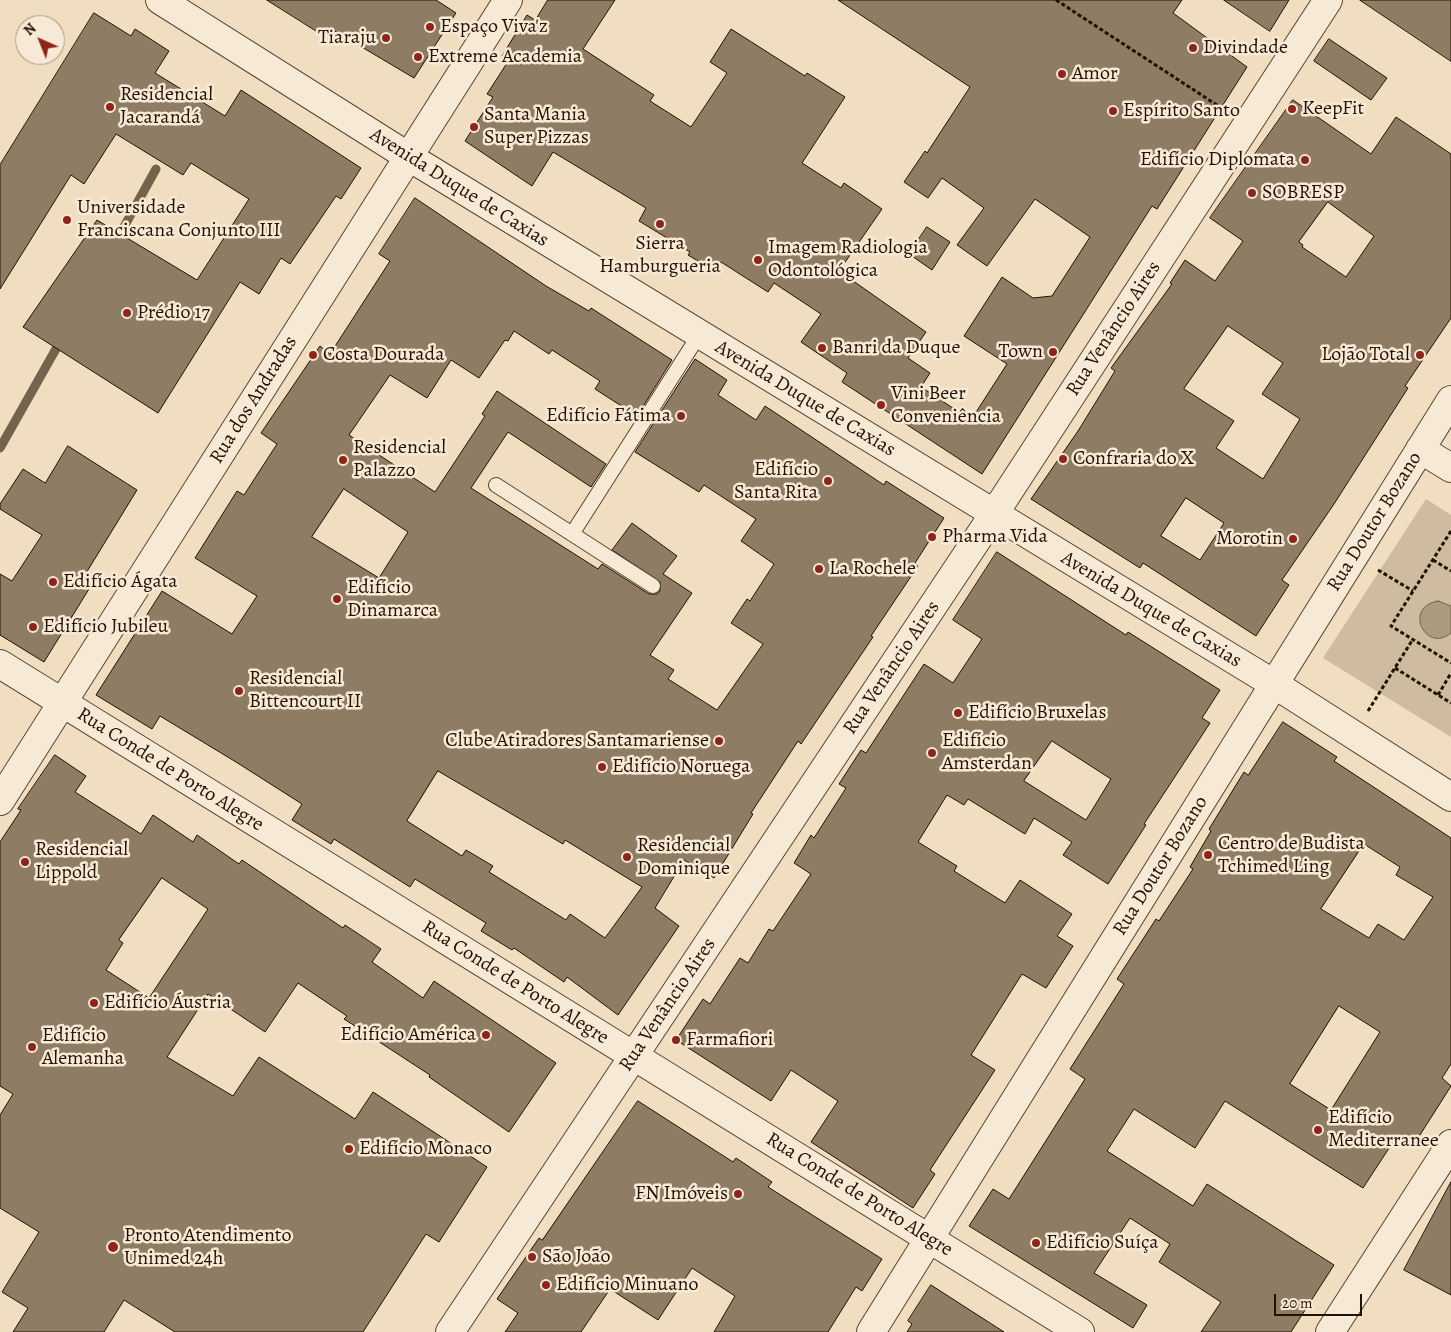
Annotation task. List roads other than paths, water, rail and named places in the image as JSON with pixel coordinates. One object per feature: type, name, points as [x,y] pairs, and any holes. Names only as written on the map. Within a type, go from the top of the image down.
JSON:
[{"type":"street","name":"Avenida Duque de Caxias","points":[[160,0],[409,157],[1274,684],[1451,797]]},
{"type":"street","name":"Rua dos Andradas","points":[[0,801],[508,0]]},
{"type":"street","name":"Rua Venâncio Aires","points":[[450,1332],[994,514],[1328,0]]},
{"type":"street","name":"Rua Doutor Bozano","points":[[871,1332],[1451,400]]},
{"type":"street","points":[[1420,449],[1451,468]]},
{"type":"street","name":"Rua Conde de Porto Alegre","points":[[0,664],[1080,1332]]},
{"type":"street","points":[[1330,1332],[1451,1144]]},
{"type":"lane","points":[[572,534],[699,335]]},
{"type":"lane","points":[[496,485],[653,586]]},
{"type":"waterway","points":[[115,243],[156,169]]},
{"type":"waterway","points":[[0,448],[61,340]]},
{"type":"place","name":"Espaço Viva'z","points":[[430,27]]},
{"type":"place","name":"Tiaraju","points":[[386,38]]},
{"type":"place","name":"Divindade","points":[[1193,48]]},
{"type":"place","name":"Extreme Academia","points":[[418,57]]},
{"type":"place","name":"Amor","points":[[1062,74]]},
{"type":"place","name":"Residencial Jacarandá","points":[[110,107]]},
{"type":"place","name":"KeepFit","points":[[1292,109]]},
{"type":"place","name":"Espírito Santo","points":[[1113,111]]},
{"type":"place","name":"Santa Mania Super Pizzas","points":[[474,127]]},
{"type":"place","name":"Edifício Diplomata","points":[[1305,160]]},
{"type":"place","name":"SOBRESP","points":[[1252,193]]},
{"type":"place","name":"Universidade Franciscana Conjunto III","points":[[67,220]]},
{"type":"place","name":"Sierra Hamburgueria","points":[[660,224]]},
{"type":"place","name":"Imagem Radiologia Odontológica","points":[[758,260]]},
{"type":"place","name":"Prédio 17","points":[[127,313]]},
{"type":"place","name":"Banri da Duque","points":[[822,348]]},
{"type":"place","name":"Town","points":[[1053,352]]},
{"type":"place","name":"Costa Dourada","points":[[313,355]]},
{"type":"place","name":"Lojão Total","points":[[1420,355]]},
{"type":"place","name":"Vini Beer Conveniência","points":[[881,405]]},
{"type":"place","name":"Edifício Fátima","points":[[681,416]]},
{"type":"place","name":"Confraria do X","points":[[1063,459]]},
{"type":"place","name":"Residencial Palazzo","points":[[343,460]]},
{"type":"place","name":"Edifício Santa Rita","points":[[828,481]]},
{"type":"place","name":"Pharma Vida","points":[[932,537]]},
{"type":"place","name":"Morotin","points":[[1293,539]]},
{"type":"place","name":"La Rochele","points":[[819,569]]},
{"type":"place","name":"Edifício Ágata","points":[[53,582]]},
{"type":"place","name":"Edifício Dinamarca","points":[[337,599]]},
{"type":"place","name":"Edifício Jubileu","points":[[33,627]]},
{"type":"place","name":"Residencial Bittencourt II","points":[[239,691]]},
{"type":"place","name":"Edifício Bruxelas","points":[[958,713]]},
{"type":"place","name":"Clube Atiradores Santamariense","points":[[719,741]]},
{"type":"place","name":"Edifício Amsterdan","points":[[932,753]]},
{"type":"place","name":"Edifício Noruega","points":[[602,767]]},
{"type":"place","name":"Centro de Budista Tchimed Ling","points":[[1208,855]]},
{"type":"place","name":"Residencial Dominique","points":[[627,857]]},
{"type":"place","name":"Residencial Lippold","points":[[25,862]]},
{"type":"place","name":"Edifício Áustria","points":[[94,1003]]},
{"type":"place","name":"Edifício América","points":[[486,1035]]},
{"type":"place","name":"Farmafiori","points":[[676,1040]]},
{"type":"place","name":"Edifício Alemanha","points":[[32,1047]]},
{"type":"place","name":"Edifício Mediterranee","points":[[1318,1130]]},
{"type":"place","name":"Edifício Monaco","points":[[349,1149]]},
{"type":"place","name":"FN Imóveis","points":[[738,1194]]},
{"type":"place","name":"Edifício Suíça","points":[[1036,1243]]},
{"type":"place","name":"Pronto Atendimento Unimed 24h","points":[[113,1247]]},
{"type":"place","name":"São João","points":[[532,1257]]},
{"type":"place","name":"Edifício Minuano","points":[[546,1285]]}]
